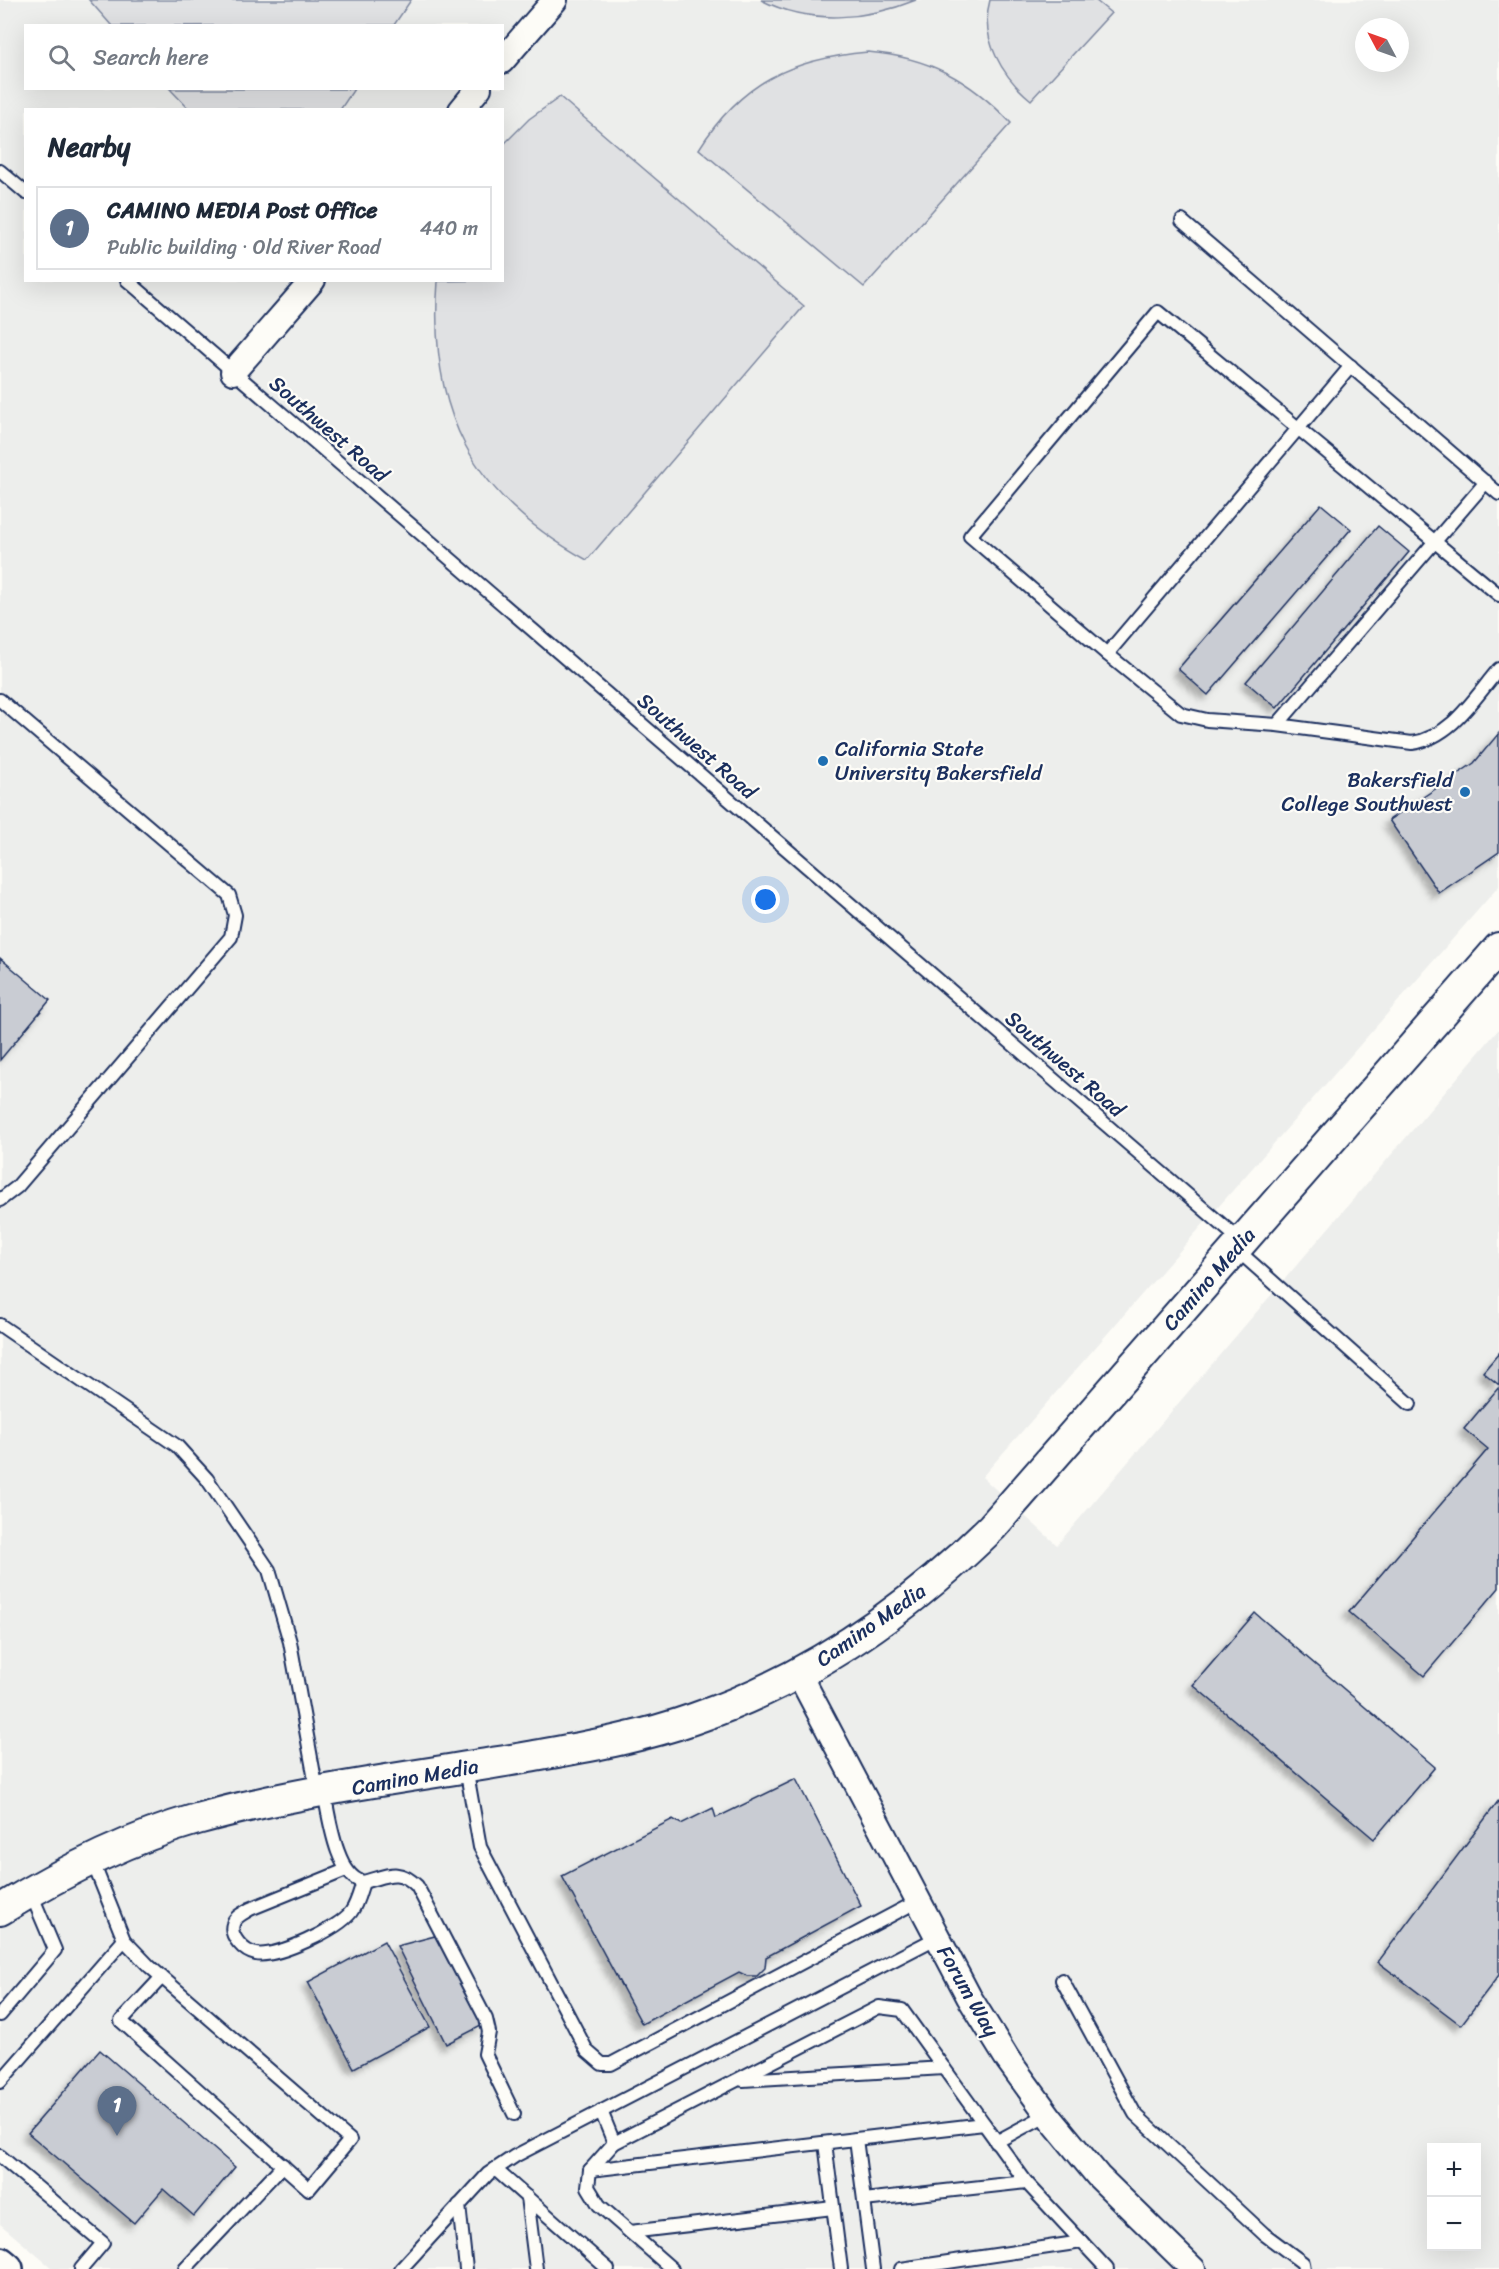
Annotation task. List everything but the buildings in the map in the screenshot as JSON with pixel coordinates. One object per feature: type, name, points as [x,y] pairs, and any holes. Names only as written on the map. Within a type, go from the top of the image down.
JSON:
[{"type":"main road","points":[[0,2264],[6,2269]]},
{"type":"street","points":[[504,59],[555,0]]},
{"type":"street","points":[[463,108],[477,90]]},
{"type":"street","points":[[233,372],[311,282]]},
{"type":"street","name":"Camino Media","points":[[0,1910],[91,1859],[147,1835],[196,1819],[259,1804],[630,1738],[740,1702],[799,1674],[854,1642],[956,1563],[992,1527],[1499,948]]},
{"type":"street","name":"Forum Way","points":[[799,1674],[969,1997],[1003,2051],[1048,2114],[1098,2176],[1182,2265]]},
{"type":"lane","points":[[0,171],[24,191]]},
{"type":"lane","points":[[1182,221],[1499,494]]},
{"type":"lane","name":"Southwest Road","points":[[129,282],[1239,1246],[1410,1404]]},
{"type":"lane","points":[[1499,595],[1158,312],[970,536],[1107,654],[1181,714],[1207,720],[1277,725],[1413,743],[1427,741],[1443,732],[1499,669]]},
{"type":"lane","points":[[1107,654],[1351,366]]},
{"type":"lane","points":[[1277,725],[1486,482]]},
{"type":"lane","points":[[0,700],[229,895],[235,915],[231,937],[199,976],[17,1187],[0,1200]]},
{"type":"lane","points":[[0,1325],[177,1446],[207,1479],[268,1570],[290,1642],[321,1793],[333,1837],[346,1870],[356,1880],[363,1882],[397,1873],[407,1876],[417,1886],[486,2019],[489,2032],[485,2054],[514,2114]]},
{"type":"lane","points":[[466,1768],[480,1847],[587,2051],[602,2064],[621,2058],[918,1901]]},
{"type":"lane","points":[[91,1859],[124,1940],[162,1977],[350,2140],[309,2189],[121,2021],[162,1977]]},
{"type":"lane","points":[[346,1870],[250,1909],[236,1918],[232,1925],[233,1934],[248,1951],[256,1954],[270,1953],[314,1937],[350,1914],[363,1882]]},
{"type":"lane","points":[[0,2015],[55,1950],[30,1892]]},
{"type":"lane","points":[[401,2269],[495,2169],[601,2111],[938,1937]]},
{"type":"lane","points":[[0,2082],[124,1940]]},
{"type":"lane","points":[[1062,1980],[1135,2114],[1264,2234],[1303,2262],[1304,2269]]},
{"type":"lane","points":[[672,2269],[599,2205],[588,2187],[590,2170],[614,2143],[879,2007],[902,2010],[1026,2182],[1107,2269]]},
{"type":"lane","points":[[739,2080],[944,2068]]},
{"type":"lane","points":[[601,2111],[614,2143]]},
{"type":"lane","points":[[996,2142],[1048,2114]]},
{"type":"lane","points":[[590,2170],[984,2124]]},
{"type":"lane","points":[[856,2139],[873,2269]]},
{"type":"lane","points":[[825,2143],[841,2269]]},
{"type":"lane","points":[[0,2156],[103,2243],[81,2269]]},
{"type":"lane","points":[[185,2269],[283,2165]]},
{"type":"lane","points":[[495,2169],[604,2267]]},
{"type":"lane","points":[[864,2200],[1026,2182]]},
{"type":"lane","points":[[527,2197],[536,2269]]},
{"type":"lane","points":[[459,2205],[466,2269]]},
{"type":"lane","points":[[630,2232],[833,2208]]},
{"type":"lane","points":[[901,2269],[1082,2242]]},
{"type":"shaded area","points":[[0,0],[1499,0],[1499,886],[982,1477],[1057,1545],[1499,1029],[1499,2269],[53,2269],[0,2224]]},
{"type":"shaded area","points":[[89,0],[411,0],[395,24],[110,24]]},
{"type":"shaded area","points":[[761,0],[916,0],[878,12],[838,17],[799,13]]},
{"type":"shaded area","points":[[990,0],[1095,0],[1111,13],[1031,100],[1011,80],[996,56],[988,29],[987,15]]},
{"type":"shaded area","points":[[868,52],[910,59],[947,73],[980,94],[1011,123],[864,287],[699,149],[732,107],[770,78],[815,61]]},
{"type":"shaded area","points":[[171,90],[353,90],[341,108],[188,108]]},
{"type":"shaded area","points":[[560,97],[804,306],[587,560],[547,535],[513,508],[486,478],[465,445],[450,410],[441,370],[437,328],[438,282],[504,282],[504,144],[529,119]]},
{"type":"place","name":"California State University Bakersfield","points":[[823,761]]},
{"type":"place","name":"Bakersfield College Southwest","points":[[1465,792]]},
{"type":"place","name":"CAMINO MEDIA Post Office","points":[[117,2136]]}]
